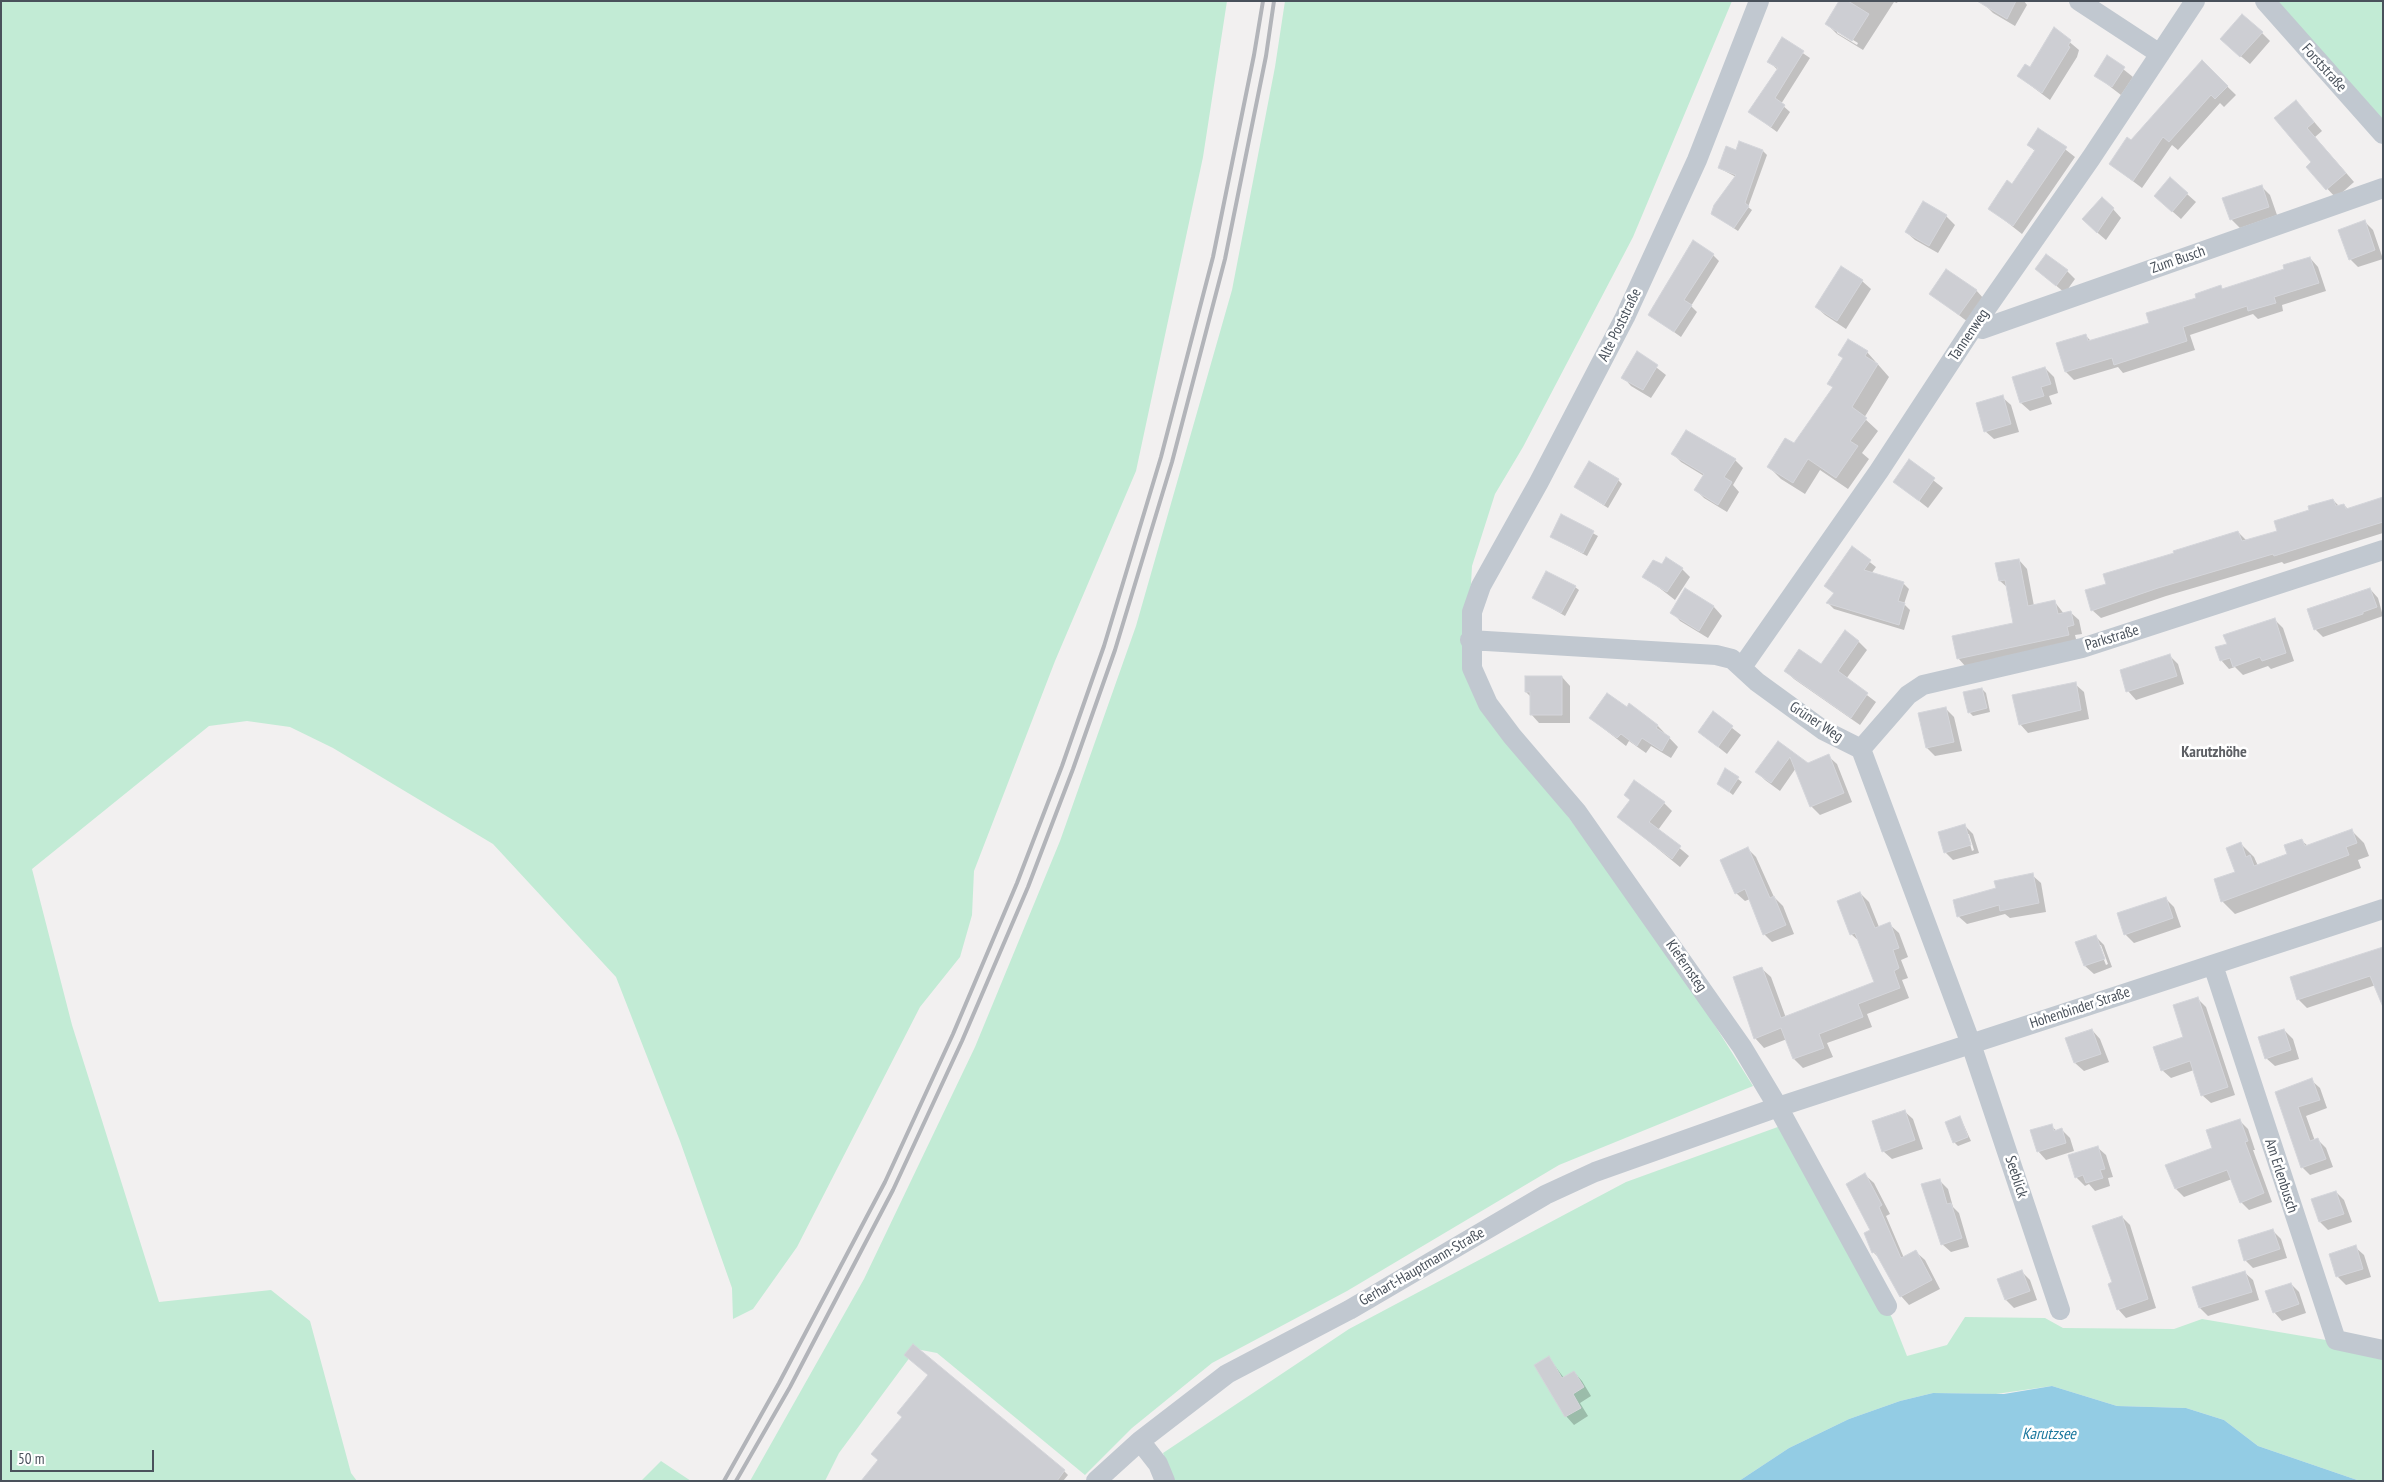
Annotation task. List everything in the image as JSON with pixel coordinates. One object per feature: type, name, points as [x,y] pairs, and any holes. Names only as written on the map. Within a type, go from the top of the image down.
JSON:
[{"type":"street","name":"Alte Poststraße","points":[[1470,640],[1472,612],[1481,586],[1539,482],[1625,317],[1696,160],[1759,1]]},
{"type":"street","points":[[2079,1],[2160,54]]},
{"type":"street","name":"Tannenweg","points":[[1742,668],[1879,471],[1974,326],[2195,1]]},
{"type":"street","name":"Forststraße","points":[[2265,1],[2383,134]]},
{"type":"street","name":"Zum Busch","points":[[1974,326],[1982,329],[2383,188]]},
{"type":"street","name":"Parkstraße","points":[[1861,749],[1908,695],[1923,685],[2082,648],[2383,550]]},
{"type":"street","name":"Grüner Weg","points":[[1470,640],[1716,654],[1732,659],[1757,682],[1823,730],[1861,749],[1971,1044]]},
{"type":"street","name":"Kiefernsteg","points":[[1470,640],[1472,668],[1488,704],[1512,736],[1577,812],[1742,1047],[1778,1107],[1887,1306]]},
{"type":"street","name":"Hohenbinder Straße","points":[[1778,1107],[2383,909]]},
{"type":"street","name":"Am Erlenbusch","points":[[2213,965],[2336,1340],[2383,1350]]},
{"type":"street","name":"Seeblick","points":[[1971,1044],[2060,1310]]},
{"type":"street","name":"Gerhart-Hauptmann-Straße","points":[[1096,1481],[1140,1441],[1188,1402],[1227,1374],[1349,1310],[1545,1195],[1595,1172],[1637,1156],[1778,1107]]},
{"type":"street","points":[[1140,1441],[1158,1464],[1165,1481]]},
{"type":"green space","points":[[1,1],[1227,1],[1203,157],[1136,471],[1055,661],[974,871],[972,915],[960,957],[920,1007],[797,1247],[753,1309],[733,1319],[732,1288],[680,1141],[616,977],[493,844],[333,748],[290,727],[247,721],[209,726],[32,869],[72,1025],[159,1302],[271,1290],[310,1321],[351,1473],[357,1481],[1,1481]]},
{"type":"green space","points":[[1285,1],[1732,1],[1633,237],[1523,447],[1495,494],[1472,566],[1468,638],[1516,745],[1680,970],[1753,1086],[1559,1165],[1347,1291],[1212,1363],[1132,1428],[1085,1475],[937,1353],[916,1349],[839,1453],[825,1481],[750,1481],[864,1279],[975,1047],[1060,841],[1136,626],[1232,290],[1275,67]]},
{"type":"green space","points":[[2264,1],[2383,1],[2383,135]]},
{"type":"green space","points":[[1786,1124],[1851,1238],[1892,1318],[1907,1356],[1947,1345],[1965,1317],[2045,1318],[2063,1328],[2174,1329],[2202,1319],[2326,1340],[2383,1353],[2383,1481],[2360,1481],[2258,1446],[2224,1420],[2186,1408],[2117,1406],[2052,1386],[1996,1394],[1933,1393],[1900,1401],[1849,1419],[1789,1448],[1739,1481],[1170,1481],[1171,1476],[1163,1453],[1349,1329],[1626,1182]]},
{"type":"green space","points":[[661,1461],[691,1481],[641,1481]]},
{"type":"water","name":"Karutzsee","points":[[2052,1386],[2117,1406],[2186,1408],[2224,1420],[2258,1446],[2360,1481],[1739,1481],[1789,1448],[1849,1419],[1900,1401],[1933,1393],[2004,1394]]},
{"type":"building","points":[[1839,1],[1848,1],[1869,14],[1852,41],[1825,24]]},
{"type":"building","points":[[1977,1],[2016,1],[2007,19]]},
{"type":"building","points":[[2242,14],[2263,32],[2240,57],[2220,39]]},
{"type":"building","points":[[2054,27],[2071,40],[2068,46],[2070,47],[2042,93],[2017,76],[2025,64],[2030,67]]},
{"type":"building","points":[[1782,37],[1804,51],[1775,98],[1785,105],[1771,127],[1748,112],[1778,68],[1767,62]]},
{"type":"building","points":[[2107,55],[2125,67],[2112,87],[2094,76]]},
{"type":"building","points":[[2202,60],[2228,86],[2215,99],[2211,95],[2169,142],[2163,137],[2133,181],[2109,164],[2127,137],[2131,140]]},
{"type":"building","points":[[2296,100],[2314,122],[2307,128],[2346,173],[2326,190],[2306,167],[2311,162],[2274,118]]},
{"type":"building","points":[[2038,128],[2067,147],[2013,226],[1988,209],[2007,180],[2012,184],[2035,150],[2027,145]]},
{"type":"building","points":[[1739,141],[1763,150],[1745,203],[1749,206],[1734,228],[1711,214],[1714,205],[1736,175],[1718,168],[1726,146],[1736,150]]},
{"type":"building","points":[[2170,177],[2188,193],[2172,212],[2154,196]]},
{"type":"building","points":[[2262,185],[2269,207],[2230,220],[2222,198]]},
{"type":"building","points":[[2102,197],[2114,208],[2097,233],[2082,219]]},
{"type":"building","points":[[1923,201],[1947,215],[1929,246],[1905,232]]},
{"type":"building","points":[[2365,220],[2375,250],[2349,260],[2338,230]]},
{"type":"building","points":[[1693,240],[1714,254],[1684,300],[1692,305],[1674,332],[1648,315]]},
{"type":"building","points":[[2046,254],[2068,270],[2056,286],[2035,269]]},
{"type":"building","points":[[2310,257],[2319,283],[2274,297],[2276,303],[2248,311],[2247,306],[2183,327],[2187,341],[2114,365],[2112,358],[2065,372],[2056,343],[2086,334],[2088,341],[2149,323],[2146,313],[2196,298],[2195,294],[2221,285],[2222,289],[2284,269],[2283,265]]},
{"type":"building","points":[[1841,266],[1863,280],[1837,321],[1815,307]]},
{"type":"building","points":[[1946,269],[1977,290],[1959,315],[1929,294]]},
{"type":"building","points":[[1848,339],[1868,351],[1865,356],[1878,364],[1852,407],[1867,418],[1850,441],[1858,446],[1836,478],[1808,459],[1793,483],[1767,467],[1785,438],[1794,443],[1833,387],[1827,384],[1843,358],[1838,355]]},
{"type":"building","points":[[1637,351],[1658,365],[1643,390],[1621,378]]},
{"type":"building","points":[[2045,367],[2051,384],[2041,387],[2044,396],[2020,403],[2012,377]]},
{"type":"building","points":[[2003,395],[2011,424],[1984,432],[1976,403]]},
{"type":"building","points":[[1686,430],[1736,459],[1724,477],[1732,482],[1718,505],[1694,490],[1704,474],[1671,454]]},
{"type":"building","points":[[1909,459],[1935,478],[1919,501],[1893,482]]},
{"type":"building","points":[[1589,461],[1619,479],[1604,505],[1574,487]]},
{"type":"building","points":[[2383,497],[2383,522],[2274,556],[2273,554],[2158,588],[2091,611],[2085,590],[2106,584],[2103,574],[2174,553],[2173,551],[2238,531],[2242,541],[2277,531],[2274,521],[2309,510],[2308,506],[2333,499],[2336,506],[2344,504],[2346,509]]},
{"type":"building","points":[[1561,514],[1594,531],[1583,553],[1550,537]]},
{"type":"building","points":[[1852,546],[1871,560],[1864,570],[1904,582],[1898,601],[1905,603],[1899,625],[1826,603],[1834,593],[1824,586]]},
{"type":"building","points":[[1666,557],[1683,568],[1667,592],[1642,577],[1653,560],[1662,564]]},
{"type":"building","points":[[2019,559],[2028,606],[2055,600],[2058,614],[2071,611],[2074,625],[2067,627],[2069,635],[1957,659],[1952,636],[2013,623],[2005,580],[1999,581],[1995,563]]},
{"type":"building","points":[[1546,571],[1576,586],[1561,613],[1532,598]]},
{"type":"building","points":[[1685,588],[1714,606],[1699,631],[1670,613]]},
{"type":"building","points":[[2370,588],[2377,607],[2363,612],[2363,614],[2314,630],[2307,609]]},
{"type":"building","points":[[2275,618],[2286,653],[2262,661],[2260,657],[2233,667],[2230,658],[2220,661],[2215,647],[2227,644],[2223,635]]},
{"type":"building","points":[[1845,630],[1859,641],[1838,671],[1868,693],[1851,718],[1784,671],[1799,649],[1821,664]]},
{"type":"building","points":[[2170,654],[2177,676],[2126,692],[2120,670]]},
{"type":"building","points":[[1525,676],[1562,676],[1562,715],[1530,715],[1530,692],[1525,692]]},
{"type":"building","points":[[2076,682],[2081,710],[2019,725],[2012,695]]},
{"type":"building","points":[[1982,688],[1987,708],[1968,713],[1963,692]]},
{"type":"building","points":[[1607,693],[1627,707],[1629,703],[1658,725],[1656,728],[1670,737],[1662,751],[1642,738],[1637,746],[1621,734],[1617,738],[1589,718]]},
{"type":"building","points":[[1946,707],[1954,742],[1926,748],[1918,713]]},
{"type":"building","points":[[1713,711],[1733,726],[1718,747],[1698,732]]},
{"type":"building","points":[[1778,741],[1808,763],[1829,754],[1844,793],[1810,807],[1790,757],[1771,783],[1755,772]]},
{"type":"building","points":[[1725,768],[1739,777],[1729,792],[1717,784]]},
{"type":"building","points":[[1634,780],[1665,802],[1649,822],[1681,846],[1672,859],[1617,817],[1630,800],[1624,795]]},
{"type":"building","points":[[1965,824],[1971,845],[1944,853],[1938,832]]},
{"type":"building","points":[[2352,829],[2357,843],[2346,847],[2349,855],[2221,902],[2214,879],[2235,872],[2226,848],[2241,842],[2246,857],[2250,855],[2254,866],[2287,854],[2284,845],[2302,839],[2305,846]]},
{"type":"building","points":[[1748,847],[1770,898],[1774,896],[1786,925],[1763,935],[1745,889],[1735,894],[1720,860]]},
{"type":"building","points":[[2033,873],[2039,903],[2000,911],[1999,905],[1957,917],[1953,900],[1996,888],[1994,881]]},
{"type":"building","points":[[1860,892],[1875,928],[1890,922],[1899,948],[1893,950],[1899,968],[1894,971],[1900,988],[1858,1004],[1863,1017],[1819,1034],[1824,1048],[1793,1059],[1781,1028],[1754,1039],[1733,977],[1762,967],[1781,1018],[1874,982],[1855,933],[1850,935],[1837,901]]},
{"type":"building","points":[[2166,897],[2173,918],[2124,935],[2117,913]]},
{"type":"building","points":[[2096,935],[2105,959],[2084,966],[2075,942]]},
{"type":"building","points":[[2383,947],[2383,1007],[2370,976],[2297,1000],[2290,977]]},
{"type":"building","points":[[2198,997],[2228,1087],[2201,1096],[2190,1061],[2161,1071],[2153,1047],[2183,1037],[2173,1005]]},
{"type":"building","points":[[2092,1029],[2101,1054],[2074,1063],[2065,1038]]},
{"type":"building","points":[[2284,1029],[2291,1050],[2265,1059],[2258,1037]]},
{"type":"building","points":[[2312,1078],[2320,1100],[2298,1107],[2310,1141],[2318,1138],[2326,1159],[2301,1168],[2275,1092]]},
{"type":"building","points":[[1905,1110],[1915,1140],[1882,1152],[1872,1121]]},
{"type":"building","points":[[1960,1116],[1968,1137],[1953,1143],[1945,1122]]},
{"type":"building","points":[[2240,1119],[2248,1141],[2245,1142],[2264,1193],[2240,1203],[2227,1170],[2175,1189],[2165,1165],[2212,1148],[2206,1130]]},
{"type":"building","points":[[2052,1124],[2054,1131],[2062,1128],[2066,1143],[2037,1152],[2030,1130]]},
{"type":"building","points":[[2098,1146],[2105,1169],[2100,1170],[2103,1178],[2086,1183],[2083,1175],[2075,1178],[2068,1155]]},
{"type":"building","points":[[1865,1173],[1882,1205],[1879,1207],[1901,1258],[1916,1250],[1932,1280],[1900,1297],[1875,1252],[1872,1253],[1864,1233],[1870,1230],[1846,1184]]},
{"type":"building","points":[[1940,1179],[1947,1204],[1951,1203],[1962,1238],[1941,1245],[1921,1184]]},
{"type":"building","points":[[2336,1191],[2344,1214],[2319,1222],[2311,1199]]},
{"type":"building","points":[[2122,1216],[2148,1299],[2117,1310],[2108,1284],[2112,1282],[2092,1226]]},
{"type":"building","points":[[2273,1229],[2280,1249],[2244,1261],[2238,1240]]},
{"type":"building","points":[[2356,1245],[2363,1269],[2336,1277],[2329,1254]]},
{"type":"building","points":[[2022,1270],[2030,1291],[2005,1300],[1997,1279]]},
{"type":"building","points":[[2245,1271],[2252,1292],[2199,1308],[2192,1287]]},
{"type":"building","points":[[2291,1283],[2299,1304],[2273,1313],[2265,1291]]},
{"type":"building","points":[[913,1344],[1065,1470],[1057,1481],[861,1481],[878,1460],[871,1454],[902,1417],[897,1413],[928,1375],[904,1355]]},
{"type":"building","points":[[1549,1356],[1562,1378],[1574,1371],[1584,1387],[1573,1394],[1581,1408],[1565,1417],[1534,1365]]},
{"type":"railway","points":[[724,1481],[779,1383],[885,1182],[953,1034],[1017,883],[1062,766],[1104,646],[1161,457],[1213,257],[1254,55],[1263,1]]},
{"type":"railway","points":[[736,1481],[790,1387],[893,1190],[962,1041],[1028,887],[1073,769],[1115,650],[1172,462],[1225,259],[1266,56],[1274,1]]},
{"type":"district","name":"Karutzhöhe","points":[[2214,752]]}]
